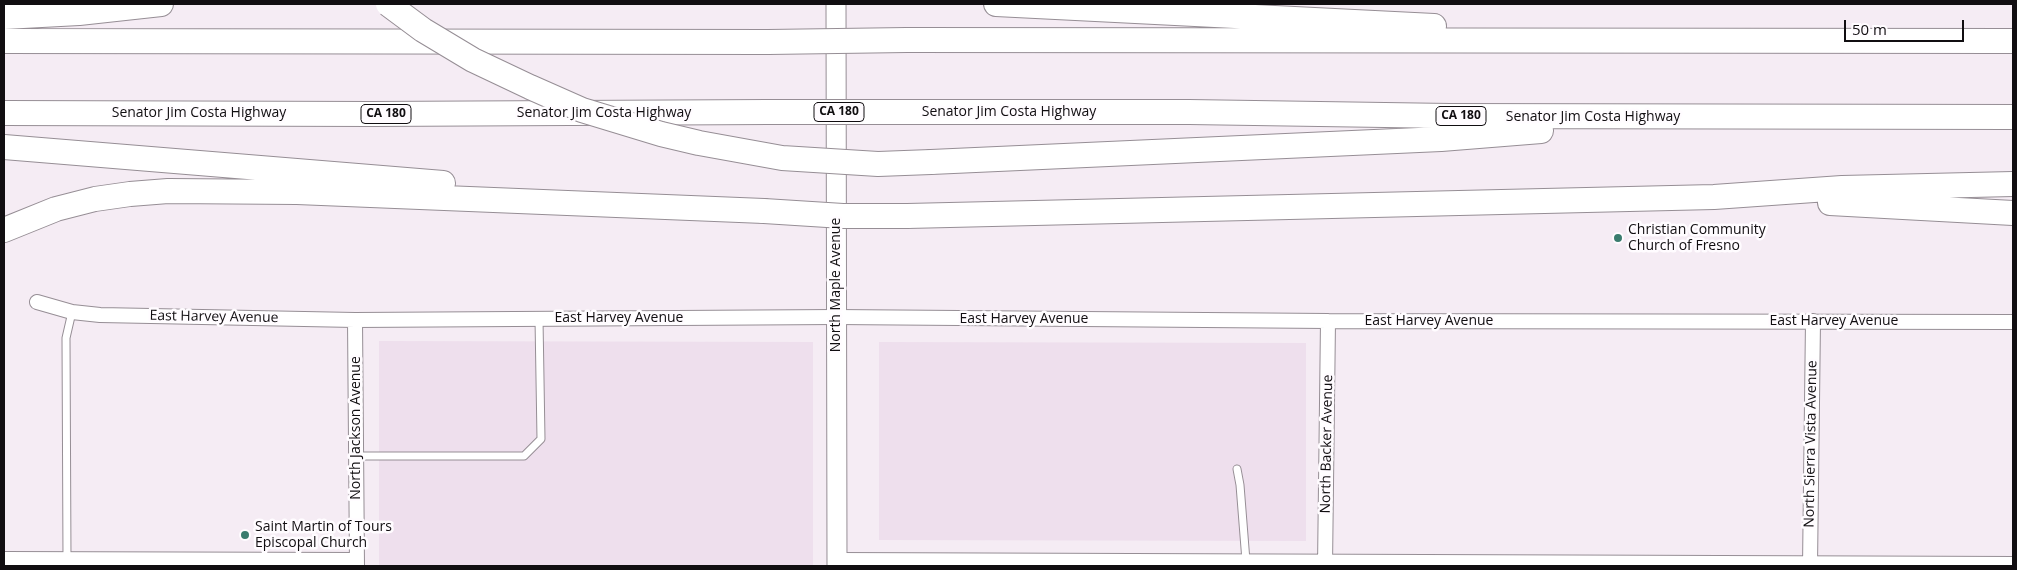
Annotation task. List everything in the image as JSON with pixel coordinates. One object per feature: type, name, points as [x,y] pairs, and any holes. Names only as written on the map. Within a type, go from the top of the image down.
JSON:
[{"type":"highway","points":[[4,17],[78,13],[161,4]]},
{"type":"highway","points":[[388,4],[423,30],[465,55],[582,110],[660,134],[708,145],[782,158],[878,164],[931,162],[1441,139],[1711,117]]},
{"type":"highway","points":[[996,4],[1711,41]]},
{"type":"highway","points":[[4,41],[2013,41]]},
{"type":"highway","name":"Senator Jim Costa Highway","points":[[4,112],[392,114],[1189,112],[1450,116],[2013,116]]},
{"type":"highway","points":[[4,147],[843,216],[1714,197],[1842,188],[2013,184]]},
{"type":"highway","points":[[4,230],[56,209],[95,199],[168,191],[297,192],[764,211]]},
{"type":"highway","points":[[1714,197],[2013,213]]},
{"type":"street","name":"North Maple Avenue","points":[[836,4],[837,563]]},
{"type":"street","name":"East Harvey Avenue","points":[[38,302],[72,312],[100,316],[355,320],[836,317],[1328,321],[2013,322]]},
{"type":"street","name":"North Jackson Avenue","points":[[355,320],[357,563]]},
{"type":"street","name":"North Backer Avenue","points":[[1325,564],[1328,321]]},
{"type":"street","name":"North Sierra Vista Avenue","points":[[1810,565],[1813,321]]},
{"type":"street","points":[[4,559],[357,563]]},
{"type":"street","points":[[837,563],[2013,564]]},
{"type":"lane","points":[[67,559],[66,338],[72,312]]},
{"type":"lane","points":[[356,456],[524,456],[541,439],[539,319]]},
{"type":"lane","points":[[1237,469],[1240,484],[1246,562]]},
{"type":"shaded area","points":[[379,341],[813,342],[813,566],[379,566]]},
{"type":"shaded area","points":[[879,342],[1306,343],[1306,541],[879,540]]},
{"type":"place","name":"Christian Community Church of Fresno","points":[[1618,238]]},
{"type":"place","name":"Saint Martin of Tours Episcopal Church","points":[[245,535]]}]
